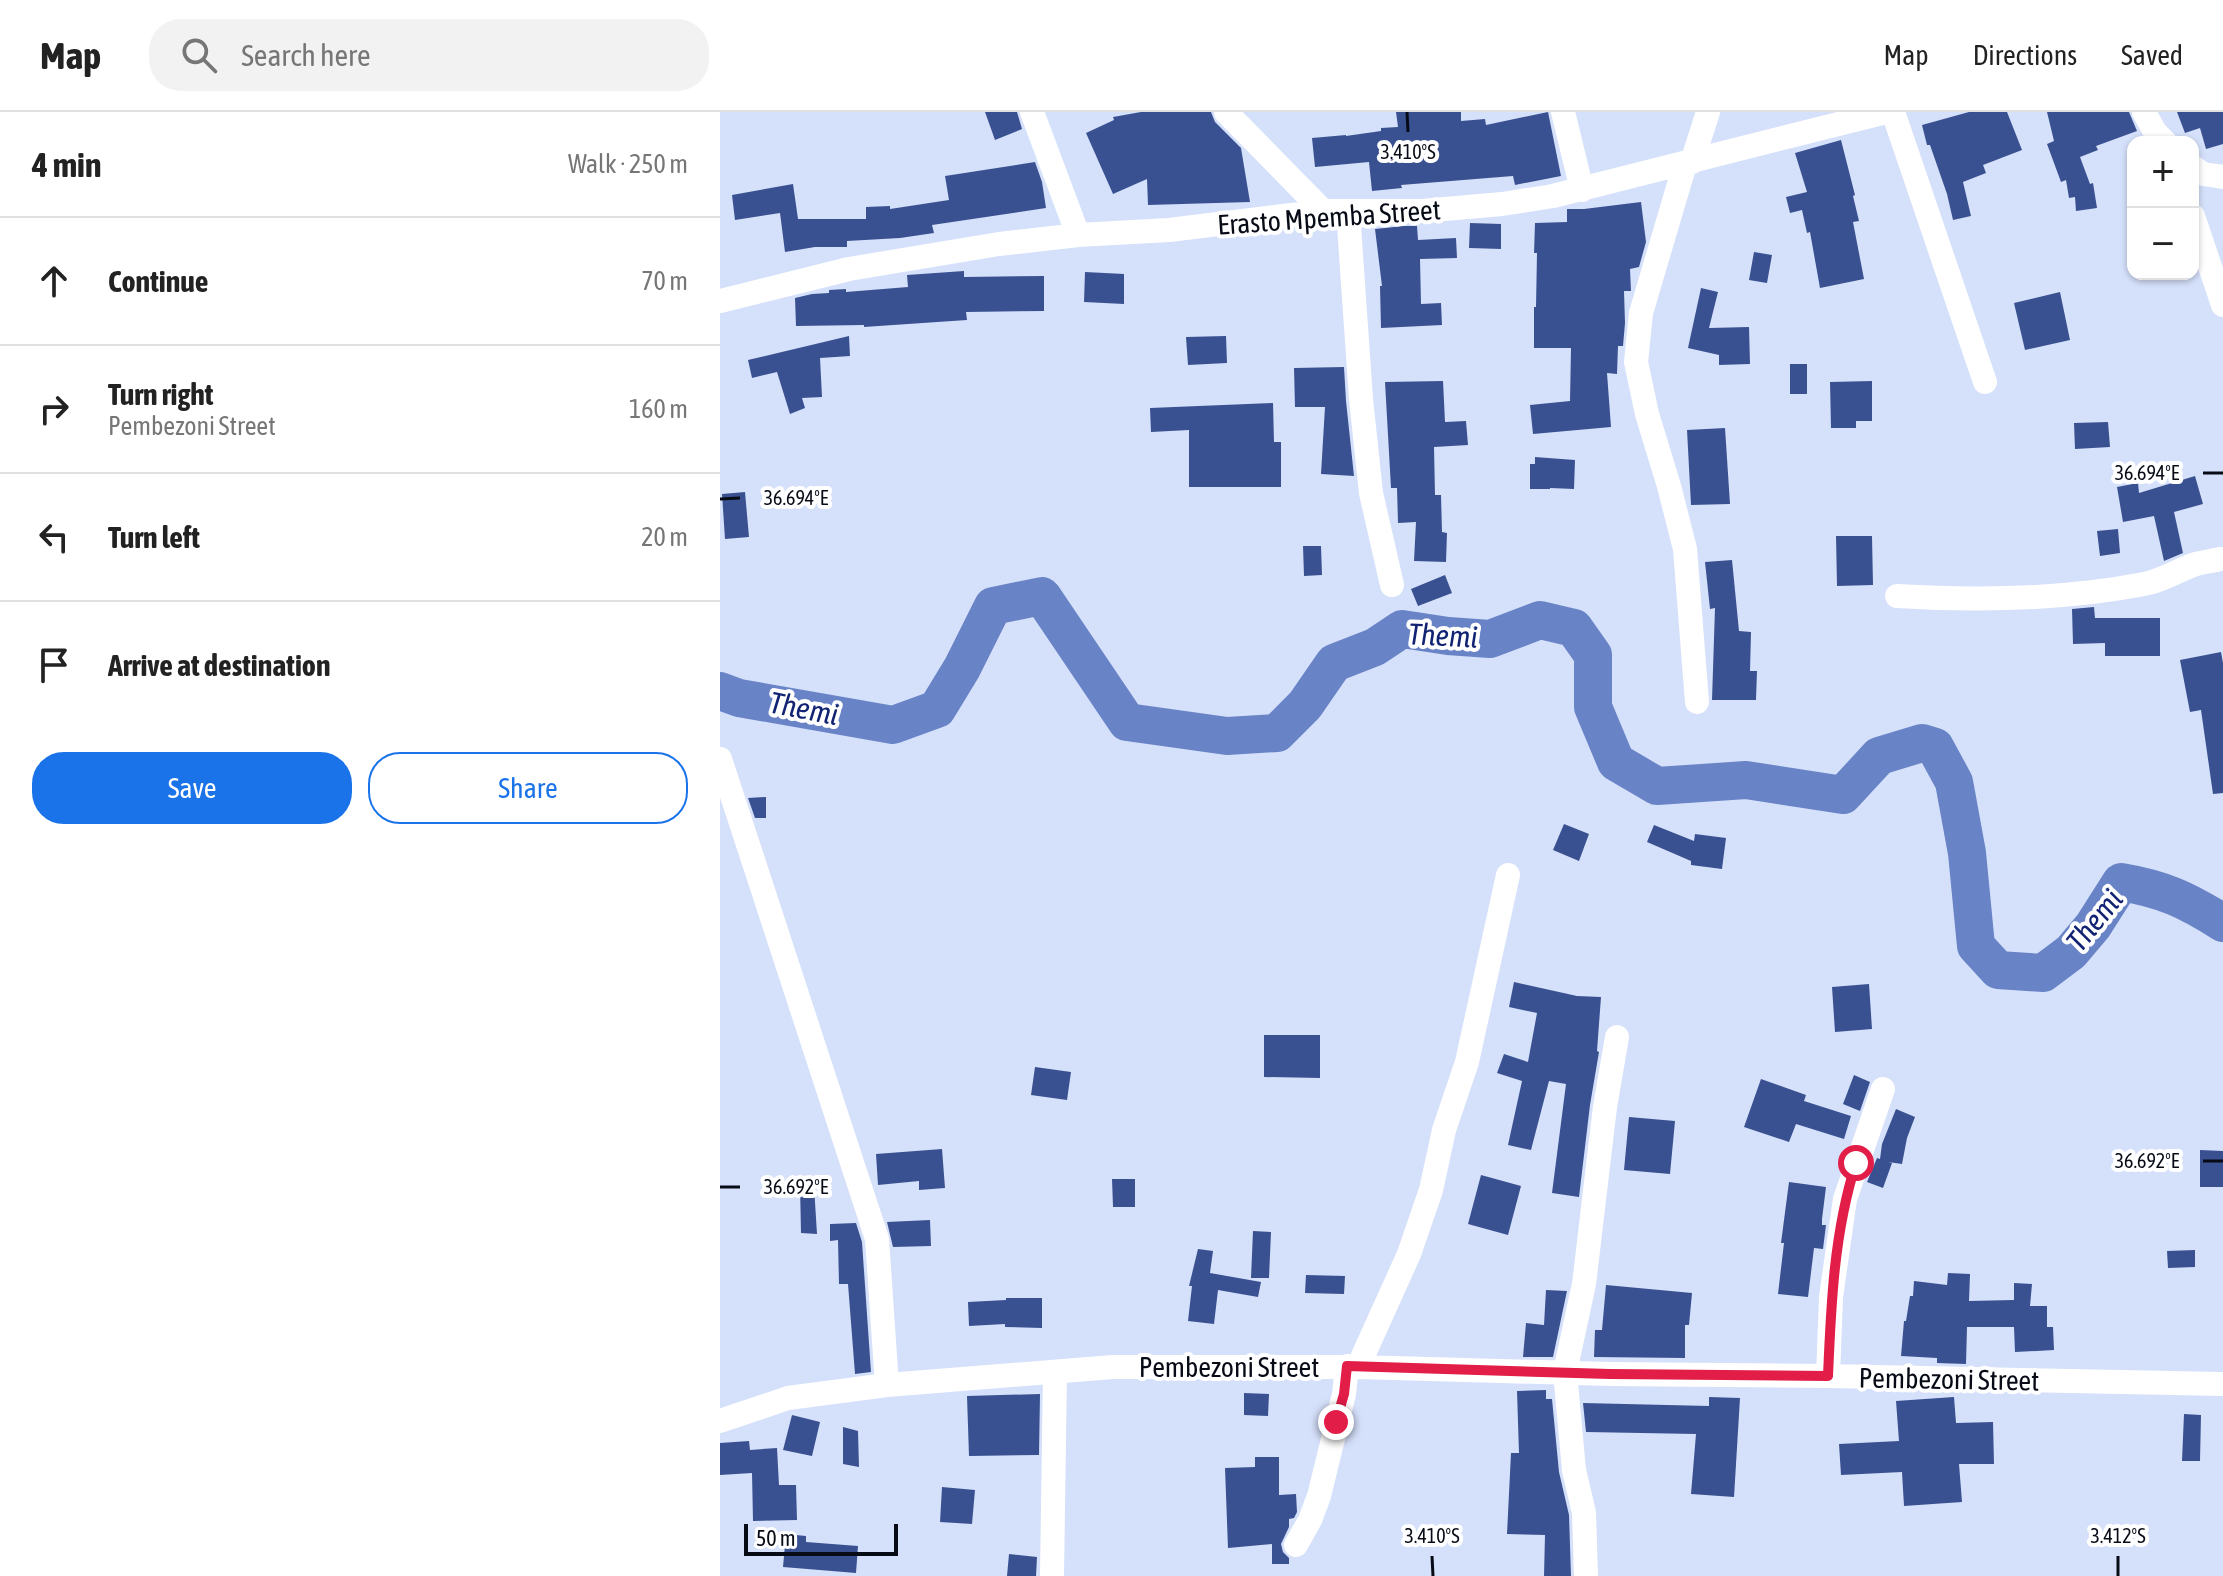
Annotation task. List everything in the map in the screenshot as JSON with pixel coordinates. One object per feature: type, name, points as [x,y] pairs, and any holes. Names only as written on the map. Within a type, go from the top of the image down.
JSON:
[{"type":"street","points":[[1032,112],[1078,235]]},
{"type":"street","points":[[1226,112],[1323,211]]},
{"type":"street","points":[[1563,112],[1582,190]]},
{"type":"street","points":[[1697,702],[1685,549],[1647,414],[1636,362],[1641,313],[1688,163],[1708,112]]},
{"type":"street","name":"Erasto Mpemba Street","points":[[720,301],[849,269],[999,244],[1078,235],[1169,230],[1323,211],[1422,211],[1502,204],[1582,190],[1886,112]]},
{"type":"street","points":[[1893,112],[1985,382]]},
{"type":"street","points":[[2144,112],[2159,136]]},
{"type":"street","points":[[2199,171],[2223,177]]},
{"type":"street","points":[[1348,211],[1371,493],[1392,585]]},
{"type":"street","points":[[2199,234],[2223,305]]},
{"type":"street","points":[[1897,596],[2020,599],[2148,584],[2196,565],[2222,562]]},
{"type":"street","points":[[720,759],[877,1239],[887,1385]]},
{"type":"street","points":[[1296,1545],[1319,1496],[1352,1366],[1409,1254],[1431,1190],[1444,1130],[1467,1062],[1508,875]]},
{"type":"street","points":[[1586,1576],[1584,1513],[1574,1470],[1565,1372],[1584,1284],[1605,1107],[1617,1037]]},
{"type":"street","points":[[1828,1376],[1831,1297],[1845,1199],[1883,1089]]},
{"type":"street","name":"Pembezoni Street","points":[[720,1421],[788,1398],[887,1385],[1113,1367],[1352,1366],[2223,1384]]},
{"type":"street","points":[[1052,1576],[1055,1372]]},
{"type":"building","points":[[985,112],[1017,112],[1022,129],[995,140]]},
{"type":"building","points":[[1141,112],[1211,112],[1215,122],[1241,148],[1250,202],[1148,205],[1147,179],[1113,194],[1086,133],[1114,120],[1113,117]]},
{"type":"building","points":[[1396,112],[1461,112],[1461,121],[1485,119],[1486,125],[1548,112],[1561,176],[1515,185],[1513,176],[1401,185],[1402,188],[1372,191],[1369,162],[1315,167],[1312,138],[1398,127]]},
{"type":"building","points":[[1969,112],[2007,112],[2022,150],[1983,165],[1986,173],[1963,182],[1971,216],[1953,220],[1922,125]]},
{"type":"building","points":[[2047,112],[2129,112],[2137,131],[2096,146],[2098,150],[2080,157],[2090,184],[2093,183],[2097,208],[2076,211],[2075,197],[2069,198],[2066,180],[2061,182],[2047,144],[2054,141]]},
{"type":"building","points":[[2177,112],[2223,112],[2223,144],[2206,149],[2200,128],[2185,133]]},
{"type":"building","points":[[1841,140],[1855,195],[1859,221],[1853,222],[1864,279],[1820,288],[1810,232],[1807,233],[1802,210],[1790,213],[1786,197],[1807,192],[1795,153]]},
{"type":"building","points":[[1035,162],[1046,208],[932,225],[934,233],[847,241],[847,247],[815,247],[785,252],[780,213],[735,220],[732,195],[793,184],[798,219],[866,219],[866,207],[890,206],[890,209],[949,200],[945,176]]},
{"type":"building","points":[[1641,202],[1646,242],[1639,267],[1630,269],[1631,291],[1624,291],[1625,323],[1623,346],[1618,346],[1617,374],[1607,373],[1611,427],[1533,434],[1530,405],[1570,401],[1571,348],[1534,348],[1535,223],[1567,222],[1567,209]]},
{"type":"building","points":[[1470,223],[1501,224],[1501,249],[1469,248]]},
{"type":"building","points":[[1417,226],[1418,240],[1456,238],[1457,258],[1420,259],[1421,304],[1441,303],[1442,325],[1381,328],[1382,286],[1375,229]]},
{"type":"building","points":[[1754,252],[1772,255],[1767,283],[1749,280]]},
{"type":"building","points":[[964,271],[964,277],[1044,276],[1044,311],[966,312],[967,320],[864,327],[796,326],[795,298],[829,293],[829,290],[846,289],[846,292],[908,287],[907,275]]},
{"type":"building","points":[[1085,272],[1124,274],[1124,304],[1084,302]]},
{"type":"building","points":[[1701,288],[1718,292],[1709,328],[1749,327],[1750,364],[1719,365],[1719,355],[1688,348]]},
{"type":"building","points":[[2060,292],[2070,340],[2025,350],[2014,303]]},
{"type":"building","points":[[849,336],[850,356],[820,358],[822,397],[802,398],[805,408],[790,414],[777,372],[752,378],[748,360]]},
{"type":"building","points":[[1226,336],[1227,363],[1188,365],[1186,337]]},
{"type":"building","points":[[1790,364],[1807,364],[1807,394],[1790,394]]},
{"type":"building","points":[[1344,367],[1354,476],[1321,474],[1325,407],[1295,407],[1294,368]]},
{"type":"building","points":[[1443,381],[1445,422],[1466,421],[1468,445],[1434,447],[1435,495],[1441,495],[1442,532],[1447,533],[1446,562],[1414,561],[1416,522],[1398,523],[1397,488],[1391,488],[1385,382]]},
{"type":"building","points":[[1872,381],[1872,421],[1856,421],[1856,428],[1831,428],[1830,382]]},
{"type":"building","points":[[1273,403],[1274,442],[1281,442],[1281,487],[1189,487],[1189,430],[1151,432],[1150,408]]},
{"type":"building","points":[[2108,422],[2110,447],[2075,449],[2074,423]]},
{"type":"building","points":[[1725,428],[1730,504],[1691,505],[1687,430]]},
{"type":"building","points":[[1535,457],[1575,460],[1574,489],[1530,489],[1530,464],[1535,464]]},
{"type":"building","points":[[2195,476],[2203,504],[2174,512],[2183,553],[2164,561],[2154,516],[2123,522],[2117,487],[2138,483],[2139,493]]},
{"type":"building","points":[[745,492],[749,537],[725,539],[722,494]]},
{"type":"building","points":[[2118,529],[2120,553],[2100,556],[2097,531]]},
{"type":"building","points":[[1836,536],[1872,536],[1873,585],[1837,586]]},
{"type":"building","points":[[1303,546],[1321,546],[1322,575],[1304,576]]},
{"type":"building","points":[[1732,560],[1739,631],[1751,632],[1750,671],[1757,671],[1756,700],[1712,700],[1715,608],[1710,609],[1705,562]]},
{"type":"building","points":[[1445,575],[1452,593],[1418,606],[1411,589]]},
{"type":"building","points":[[2094,607],[2095,618],[2160,618],[2160,656],[2105,656],[2105,643],[2073,644],[2072,609]]},
{"type":"building","points":[[2221,652],[2223,793],[2213,794],[2201,710],[2190,712],[2180,660]]},
{"type":"building","points":[[766,797],[766,818],[755,818],[748,798]]},
{"type":"building","points":[[1564,824],[1589,834],[1579,861],[1553,850]]},
{"type":"building","points":[[1654,825],[1694,841],[1695,834],[1726,838],[1722,869],[1691,865],[1691,861],[1647,842]]},
{"type":"building","points":[[1514,982],[1577,996],[1601,997],[1599,1052],[1579,1197],[1552,1193],[1566,1084],[1549,1081],[1531,1150],[1508,1145],[1522,1081],[1497,1073],[1504,1054],[1528,1062],[1537,1013],[1509,1007]]},
{"type":"building","points":[[1869,984],[1872,1029],[1835,1032],[1832,987]]},
{"type":"building","points":[[1264,1035],[1320,1035],[1320,1078],[1264,1077]]},
{"type":"building","points":[[1035,1067],[1071,1072],[1067,1100],[1031,1095]]},
{"type":"building","points":[[1854,1075],[1870,1082],[1860,1111],[1843,1104]]},
{"type":"building","points":[[1761,1079],[1806,1095],[1804,1101],[1851,1116],[1844,1139],[1796,1124],[1789,1142],[1744,1127]]},
{"type":"building","points":[[1896,1109],[1915,1117],[1902,1164],[1888,1162],[1892,1163],[1883,1188],[1867,1182],[1877,1158],[1880,1159],[1882,1144]]},
{"type":"building","points":[[1629,1117],[1675,1121],[1670,1174],[1624,1170]]},
{"type":"building","points":[[942,1149],[945,1188],[919,1190],[919,1181],[878,1185],[876,1154]]},
{"type":"building","points":[[2200,1150],[2223,1151],[2223,1187],[2200,1187]]},
{"type":"building","points":[[1481,1175],[1521,1186],[1508,1235],[1468,1224]]},
{"type":"building","points":[[1112,1179],[1135,1179],[1135,1207],[1113,1207]]},
{"type":"building","points":[[1789,1182],[1826,1187],[1822,1219],[1822,1225],[1826,1225],[1823,1249],[1814,1248],[1808,1297],[1778,1294]]},
{"type":"building","points":[[800,1186],[814,1186],[817,1234],[801,1233]]},
{"type":"building","points":[[930,1220],[931,1246],[893,1247],[887,1222]]},
{"type":"building","points":[[856,1223],[862,1242],[871,1372],[855,1374],[848,1284],[839,1284],[838,1240],[830,1241],[830,1224]]},
{"type":"building","points":[[1253,1231],[1271,1232],[1269,1278],[1251,1278]]},
{"type":"building","points":[[1198,1249],[1213,1251],[1210,1273],[1261,1282],[1258,1297],[1218,1290],[1214,1324],[1188,1321],[1192,1286],[1189,1286]]},
{"type":"building","points":[[2195,1250],[2195,1267],[2168,1268],[2167,1251]]},
{"type":"building","points":[[1948,1273],[1970,1274],[1969,1301],[2014,1300],[2014,1283],[2032,1284],[2030,1306],[2047,1306],[2047,1327],[2053,1327],[2054,1350],[2015,1352],[2014,1327],[1967,1327],[1966,1364],[1937,1363],[1937,1358],[1901,1356],[1904,1321],[1910,1296],[1913,1296],[1914,1281],[1947,1285]]},
{"type":"building","points":[[1306,1275],[1345,1276],[1344,1294],[1305,1293]]},
{"type":"building","points":[[1606,1285],[1692,1293],[1689,1325],[1685,1325],[1685,1358],[1594,1357],[1595,1330],[1602,1330]]},
{"type":"building","points":[[1546,1290],[1567,1291],[1553,1357],[1523,1357],[1526,1323],[1544,1325]]},
{"type":"building","points":[[1042,1298],[1042,1328],[1005,1327],[1005,1324],[969,1326],[968,1302]]},
{"type":"building","points":[[1546,1390],[1546,1399],[1552,1399],[1559,1472],[1569,1515],[1571,1576],[1544,1576],[1545,1535],[1507,1534],[1511,1453],[1519,1453],[1517,1391]]},
{"type":"building","points":[[1244,1393],[1269,1394],[1268,1416],[1244,1415]]},
{"type":"building","points":[[1040,1394],[1039,1455],[969,1456],[967,1396]]},
{"type":"building","points":[[1709,1397],[1740,1398],[1734,1497],[1691,1494],[1696,1434],[1586,1432],[1583,1403],[1709,1406]]},
{"type":"building","points":[[1954,1397],[1956,1423],[1993,1422],[1994,1464],[1959,1464],[1962,1502],[1904,1506],[1902,1472],[1841,1475],[1839,1444],[1899,1441],[1896,1401]]},
{"type":"building","points":[[2184,1414],[2201,1415],[2200,1461],[2182,1461]]},
{"type":"building","points":[[792,1415],[820,1422],[812,1456],[783,1450]]},
{"type":"building","points":[[843,1427],[858,1431],[859,1467],[843,1464]]},
{"type":"building","points":[[749,1441],[750,1450],[777,1448],[779,1485],[796,1485],[797,1520],[753,1521],[752,1473],[720,1475],[720,1443]]},
{"type":"building","points":[[1255,1457],[1279,1457],[1279,1495],[1296,1494],[1297,1512],[1294,1518],[1289,1519],[1289,1527],[1281,1544],[1289,1564],[1272,1564],[1272,1544],[1228,1548],[1225,1468],[1255,1467]]},
{"type":"building","points":[[942,1487],[975,1490],[972,1524],[940,1522]]},
{"type":"building","points":[[786,1534],[806,1536],[806,1542],[858,1546],[856,1573],[783,1567]]},
{"type":"building","points":[[1009,1554],[1037,1557],[1036,1576],[1007,1576]]},
{"type":"waterway","name":"Themi","points":[[720,691],[739,698],[893,725],[937,709],[993,606],[1042,596],[1127,722],[1227,736],[1277,733],[1305,705],[1334,663],[1375,647],[1402,629],[1490,639],[1540,620],[1574,628],[1593,655],[1593,707],[1616,762],[1657,786],[1746,780],[1843,795],[1879,756],[1922,743],[1935,747],[1954,782],[1967,853],[1976,946],[1998,970],[2043,973],[2071,952],[2093,926],[2121,882],[2174,896],[2223,923]]},
{"type":"route","points":[[1336,1422],[1344,1394],[1347,1366],[1610,1374],[1828,1376],[1831,1297],[1845,1199],[1856,1163]]}]
